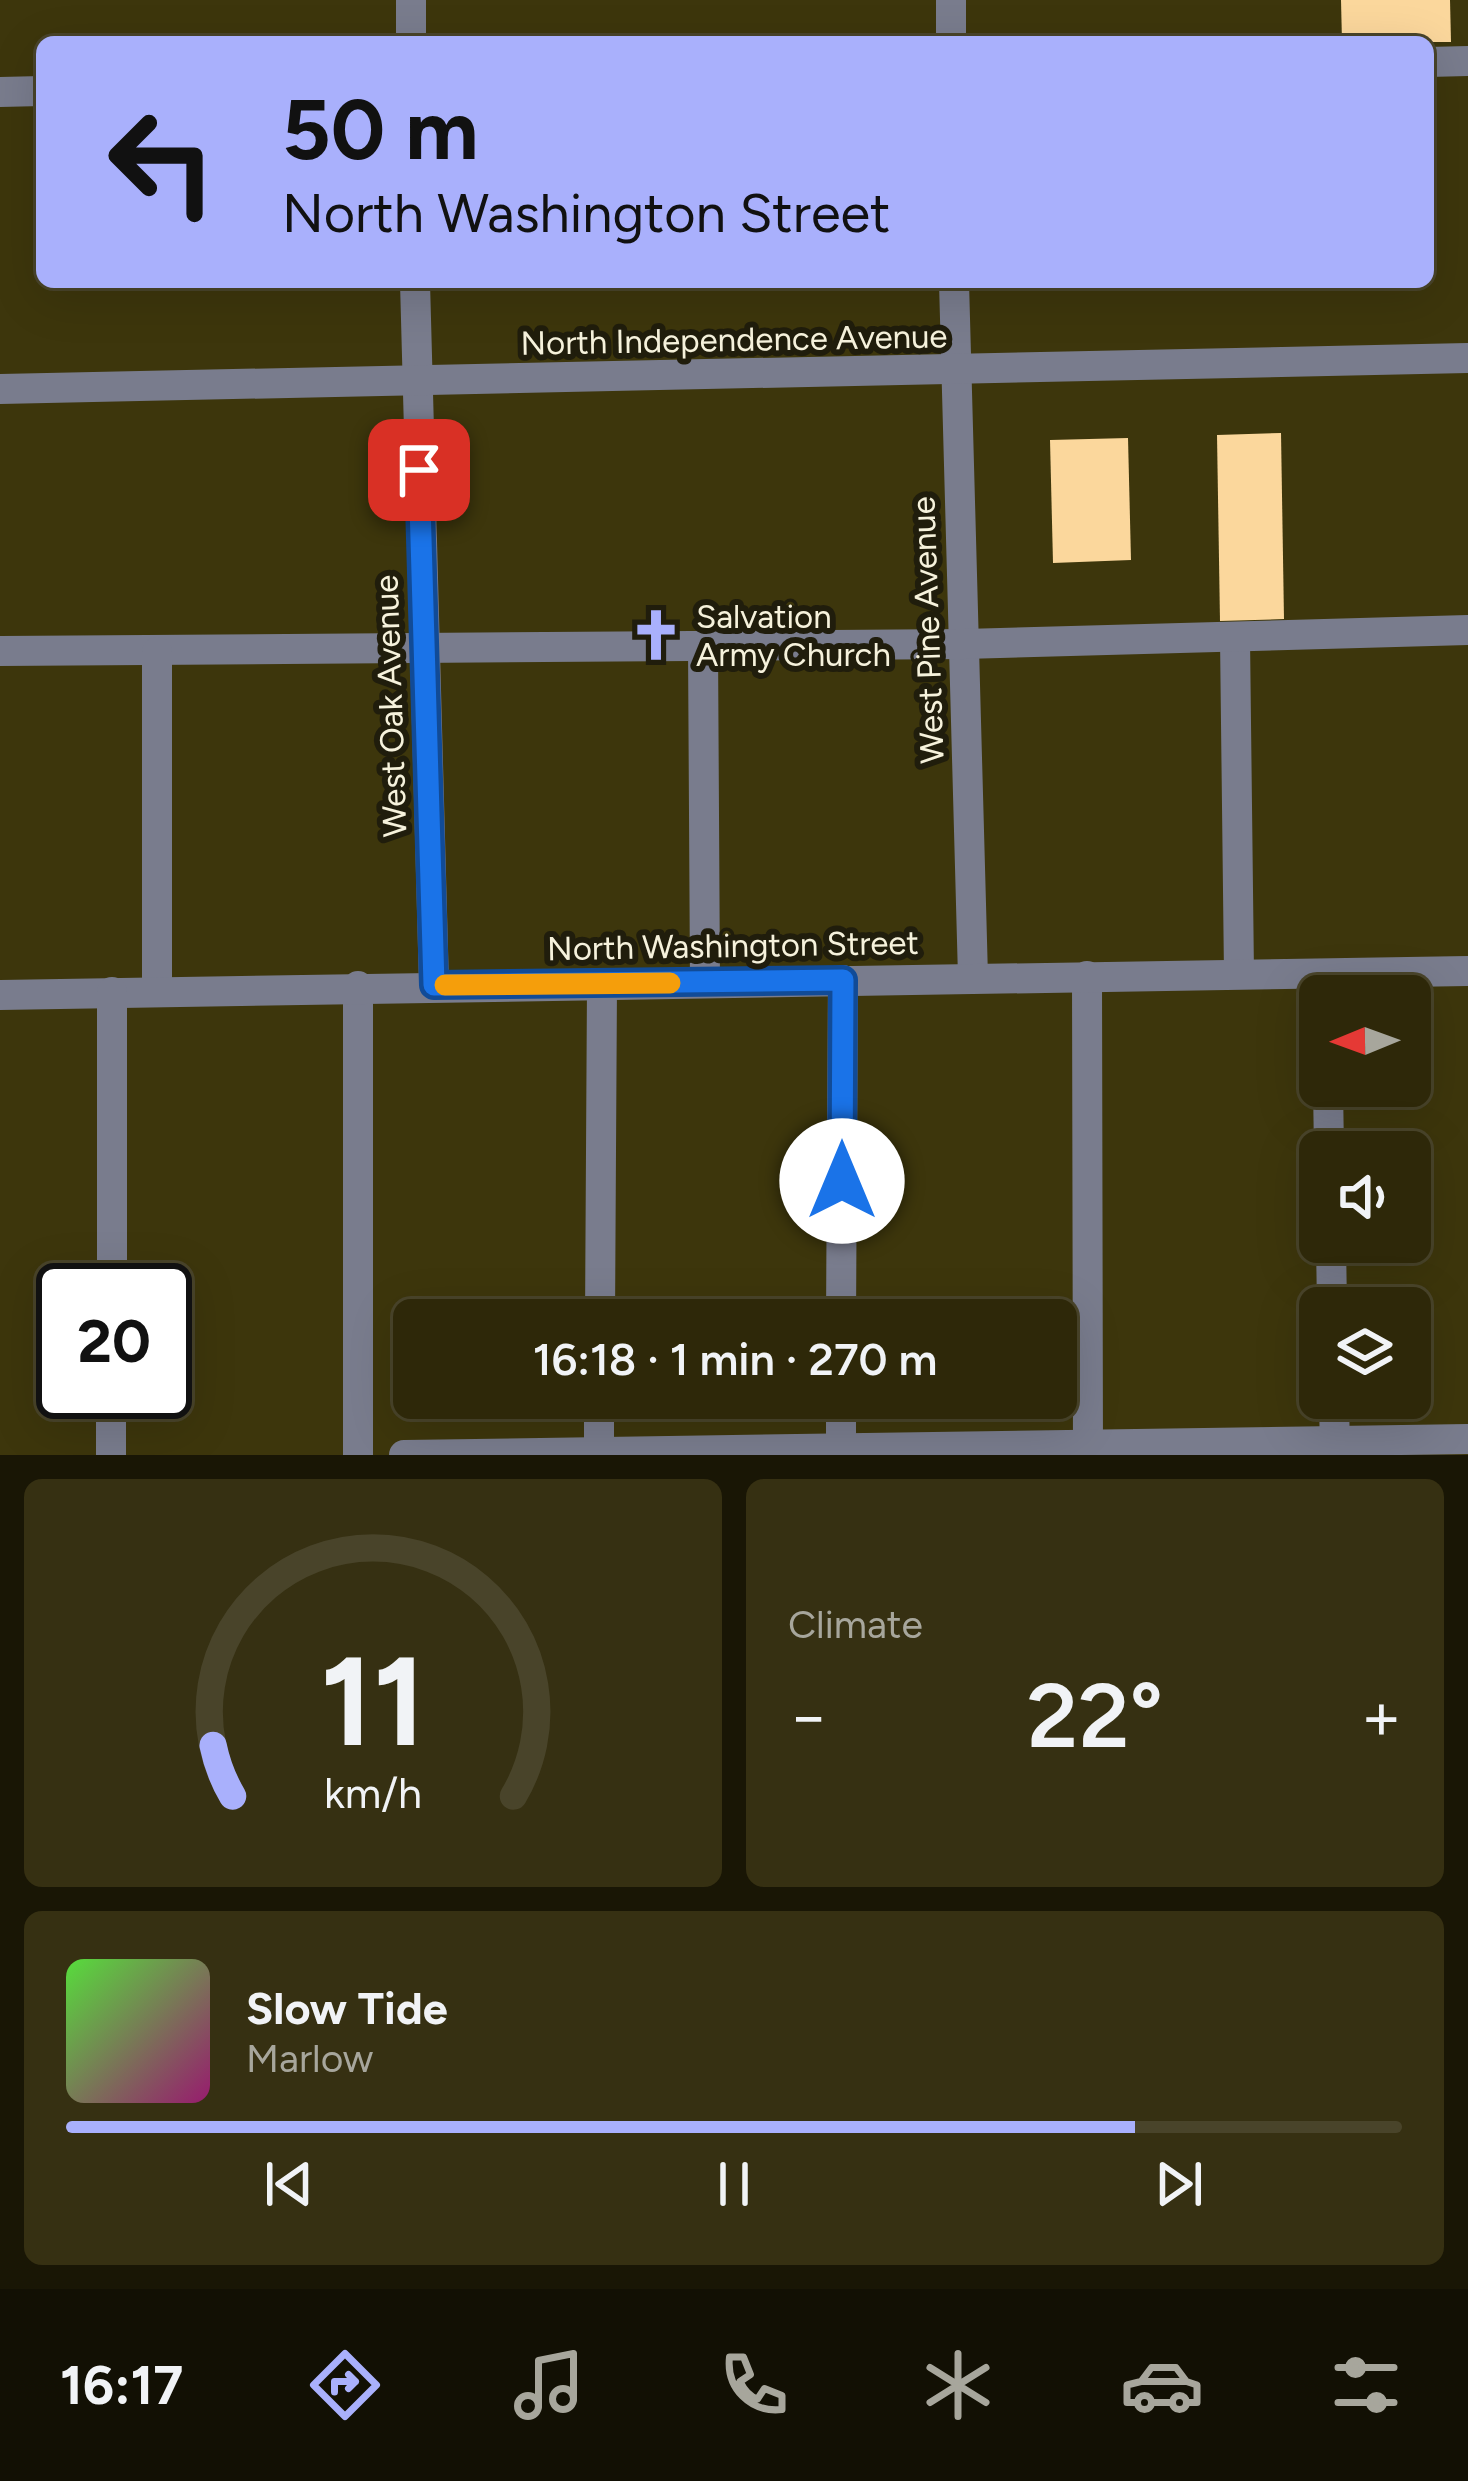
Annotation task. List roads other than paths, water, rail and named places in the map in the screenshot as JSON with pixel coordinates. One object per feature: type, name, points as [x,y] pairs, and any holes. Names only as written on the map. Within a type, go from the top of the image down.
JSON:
[{"type":"street","points":[[411,0],[411,36]]},
{"type":"street","points":[[951,0],[951,36]]},
{"type":"street","points":[[1434,62],[1468,62]]},
{"type":"street","points":[[0,92],[36,91]]},
{"type":"street","name":"West Oak Avenue","points":[[415,288],[434,985]]},
{"type":"street","name":"West Pine Avenue","points":[[954,288],[973,976]]},
{"type":"street","name":"North Independence Avenue","points":[[0,389],[1468,358]]},
{"type":"street","points":[[0,651],[964,644],[1468,630]]},
{"type":"street","points":[[1235,638],[1240,974]]},
{"type":"street","points":[[703,645],[706,982]]},
{"type":"street","points":[[157,652],[157,991]]},
{"type":"street","name":"North Washington Street","points":[[1424,975],[1468,971]]},
{"type":"street","name":"North Washington Street","points":[[0,994],[973,976],[1240,974],[1299,981]]},
{"type":"street","points":[[1087,976],[1088,1450]]},
{"type":"street","points":[[841,1299],[843,980]]},
{"type":"street","points":[[600,1299],[602,985]]},
{"type":"street","points":[[358,986],[358,1455]]},
{"type":"street","points":[[112,992],[112,1263]]},
{"type":"street","points":[[111,1419],[111,1455]]},
{"type":"street","points":[[599,1419],[599,1454]]},
{"type":"street","points":[[841,1419],[841,1453]]},
{"type":"street","points":[[404,1455],[1335,1448],[1468,1439]]},
{"type":"place","name":"Salvation Army Church","points":[[656,635]]}]
